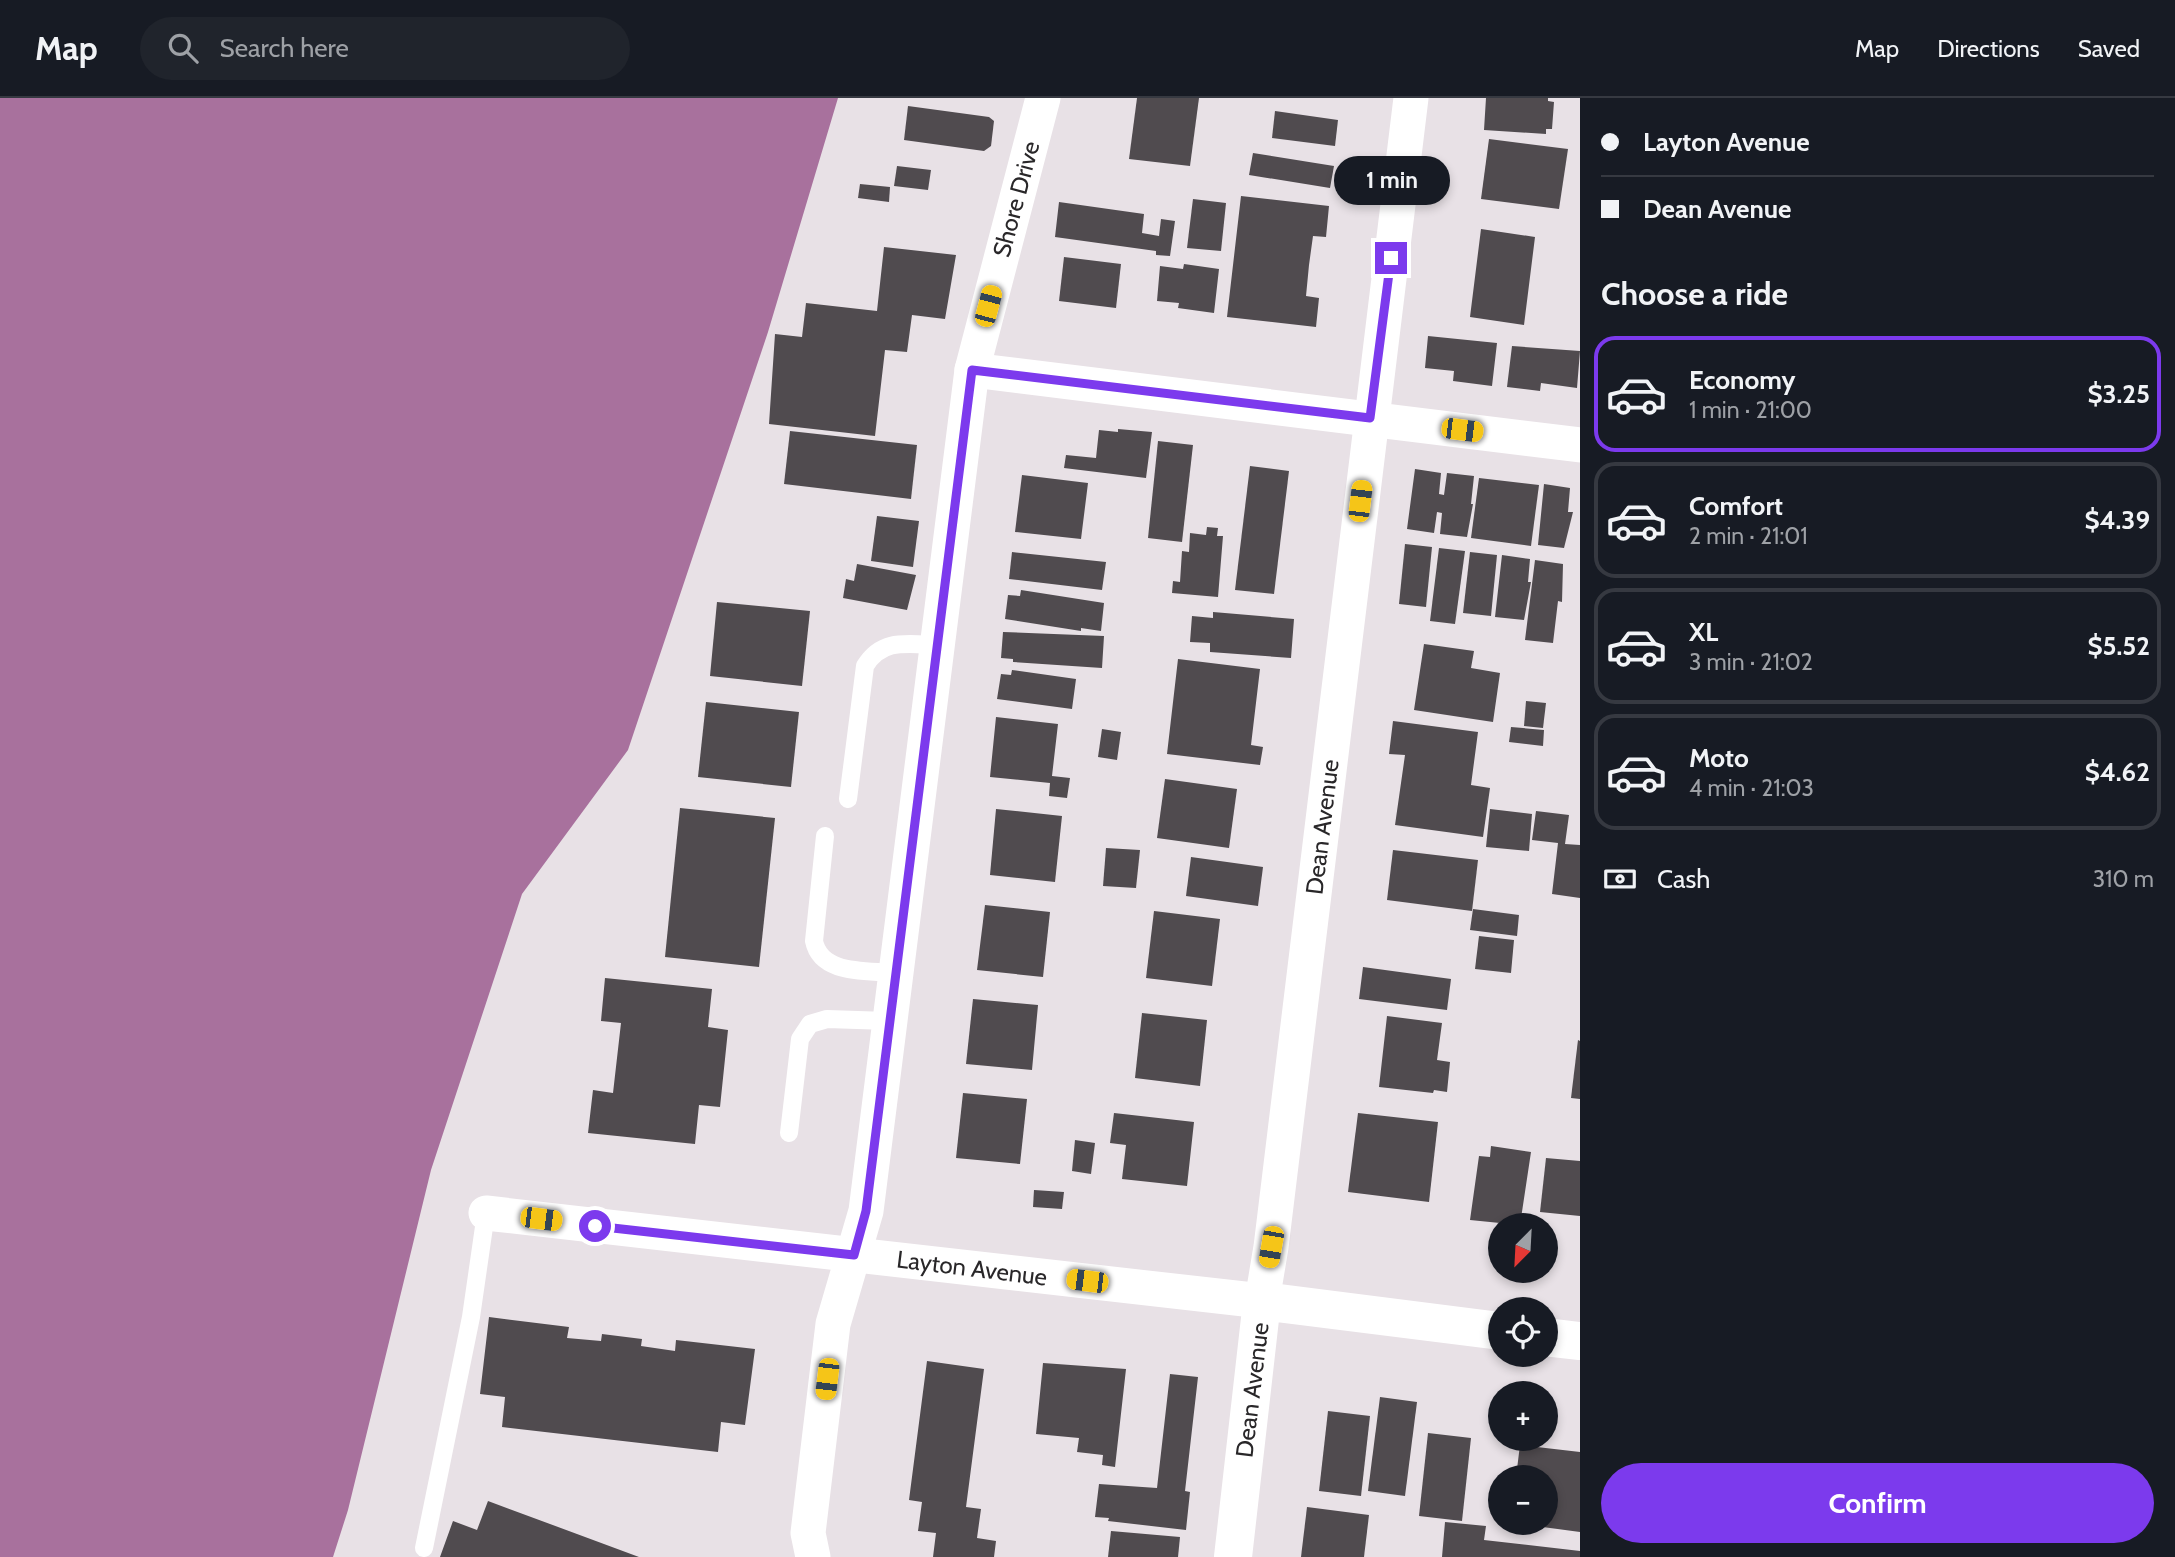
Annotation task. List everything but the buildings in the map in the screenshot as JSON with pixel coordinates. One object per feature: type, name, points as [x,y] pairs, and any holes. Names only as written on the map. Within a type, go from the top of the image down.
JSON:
[{"type":"street","name":"Shore Drive","points":[[813,1557],[808,1533],[834,1324],[866,1211],[972,370],[1043,98]]},
{"type":"street","name":"Dean Avenue","points":[[1233,1557],[1262,1301],[1273,1233],[1411,98]]},
{"type":"street","points":[[972,370],[1580,445]]},
{"type":"street","name":"Layton Avenue","points":[[486,1213],[1262,1301],[1488,1329]]},
{"type":"street","points":[[1558,1338],[1580,1341]]},
{"type":"lane","points":[[848,799],[865,666],[873,652],[888,644],[937,645]]},
{"type":"lane","points":[[825,836],[814,941],[816,952],[823,961],[834,966],[894,973]]},
{"type":"lane","points":[[789,1133],[800,1040],[810,1024],[827,1019],[888,1021]]},
{"type":"lane","points":[[424,1548],[471,1317],[486,1213]]},
{"type":"shaded area","points":[[0,98],[838,98],[768,332],[628,750],[522,894],[431,1170],[348,1510],[333,1557],[0,1557]]},
{"type":"route","points":[[595,1226],[854,1255],[866,1211],[972,370],[1370,418],[1391,258]]}]
